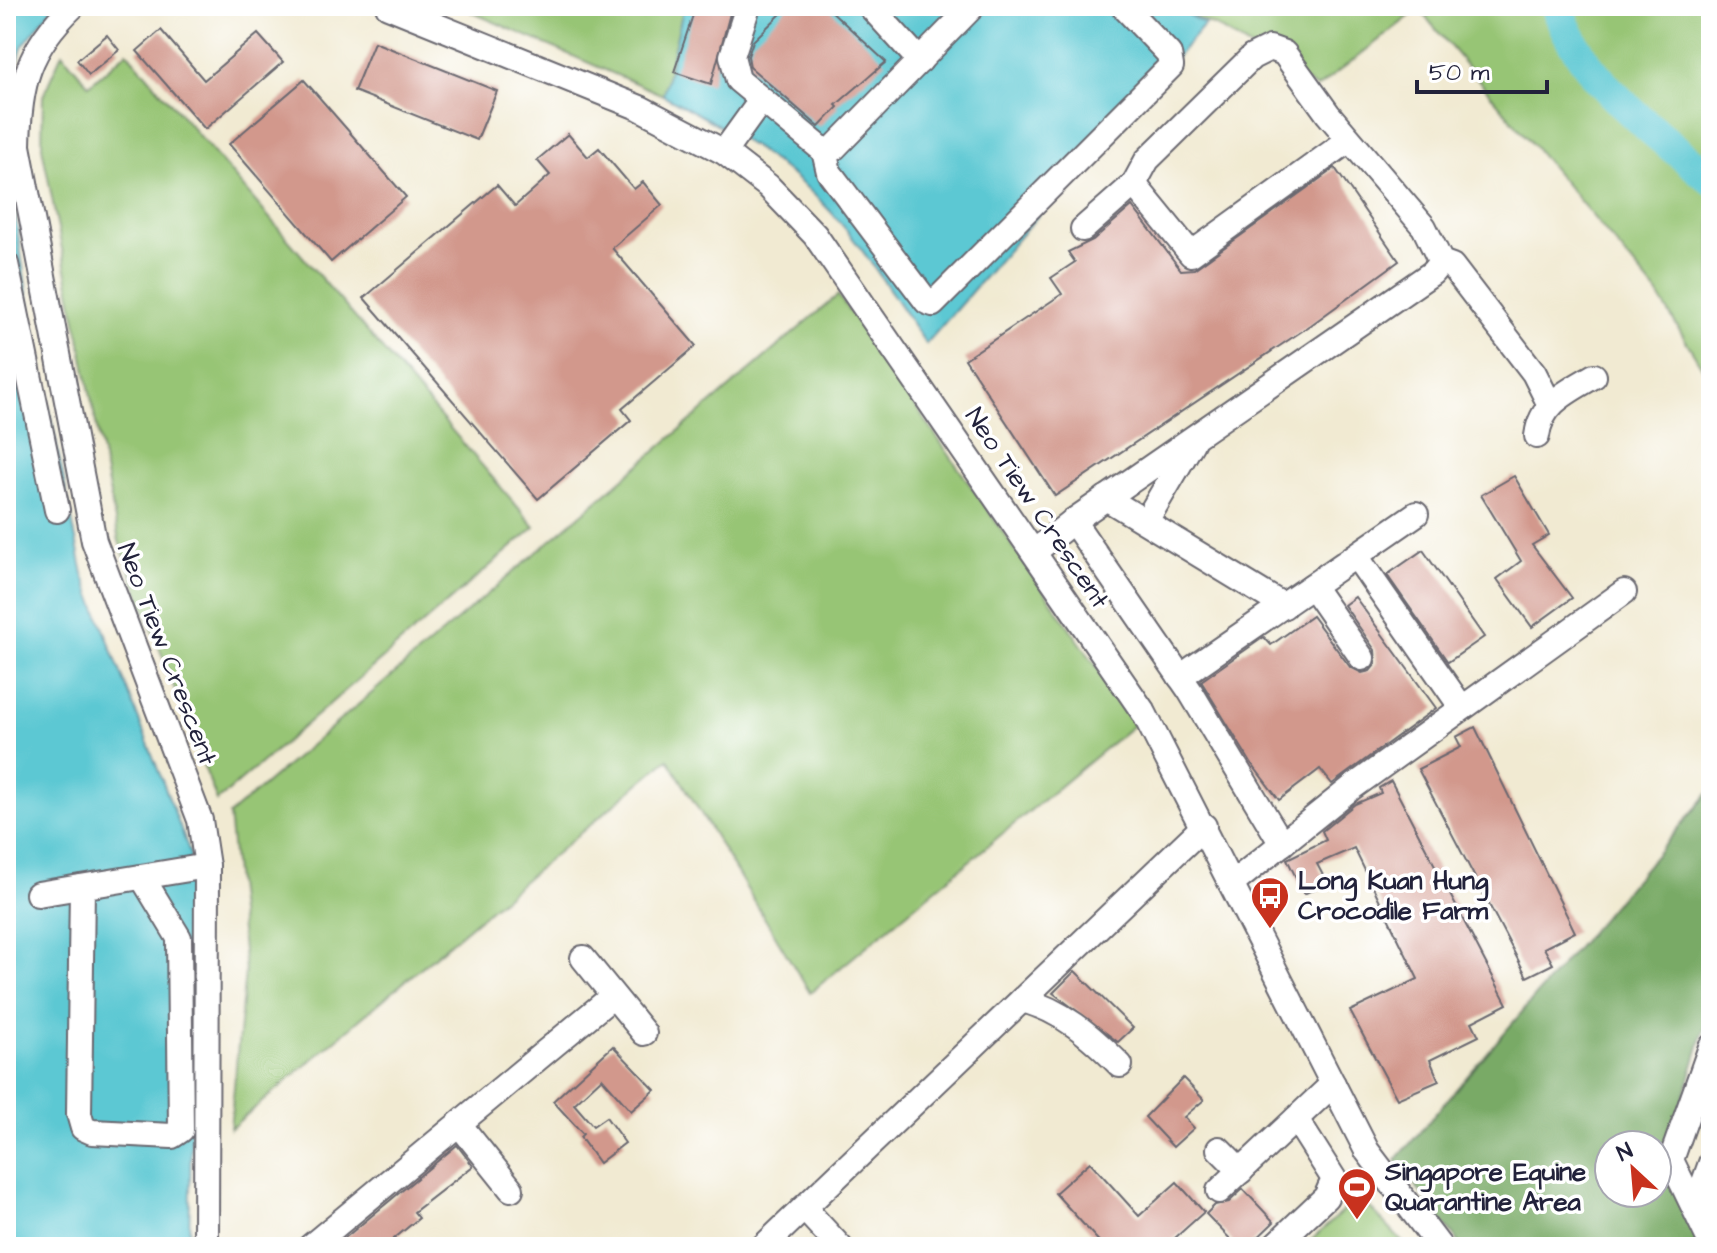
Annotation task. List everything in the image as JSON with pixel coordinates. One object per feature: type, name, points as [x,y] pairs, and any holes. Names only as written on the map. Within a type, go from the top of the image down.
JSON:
[{"type":"street","name":"Neo Tiew Crescent","points":[[73,6],[42,39],[28,65],[18,146],[102,569],[200,820],[207,866],[206,1247]]},
{"type":"street","name":"Neo Tiew Crescent","points":[[388,6],[640,108],[724,152],[768,186],[815,235],[1144,713],[1367,1151],[1440,1247]]},
{"type":"street","points":[[748,6],[732,56],[738,80],[760,102],[824,151],[829,172],[927,302],[933,304],[1171,66],[1169,54],[1123,6]]},
{"type":"street","points":[[870,6],[920,61]]},
{"type":"street","points":[[824,151],[834,148],[973,6]]},
{"type":"street","points":[[1083,229],[1134,184],[1147,160],[1252,57],[1270,48],[1284,53],[1349,140],[1424,227],[1441,262],[1452,266],[1525,361],[1549,403]]},
{"type":"street","points":[[724,152],[760,102]]},
{"type":"street","points":[[1134,184],[1191,254],[1349,140]]},
{"type":"street","points":[[1034,552],[1073,521],[1432,273],[1441,262]]},
{"type":"street","points":[[6,264],[14,335],[57,510]]},
{"type":"street","points":[[14,335],[53,328]]},
{"type":"street","points":[[1537,436],[1539,420],[1549,403],[1594,376]]},
{"type":"street","points":[[1146,521],[1195,438]]},
{"type":"street","points":[[1106,498],[1284,606]]},
{"type":"street","points":[[1180,677],[1416,514]]},
{"type":"street","points":[[1073,521],[1180,677],[1282,844]]},
{"type":"street","points":[[1356,556],[1462,708]]},
{"type":"street","points":[[1312,586],[1362,658]]},
{"type":"street","points":[[1233,883],[1462,708],[1624,592]]},
{"type":"street","points":[[763,1247],[1204,826]]},
{"type":"street","points":[[38,894],[207,866]]},
{"type":"street","points":[[82,887],[79,1114],[83,1128],[92,1132],[172,1136],[181,1130],[179,938],[142,877]]},
{"type":"street","points":[[583,958],[644,1033]]},
{"type":"street","points":[[310,1247],[613,996]]},
{"type":"street","points":[[1022,1000],[1048,1006],[1080,1028],[1120,1065]]},
{"type":"street","points":[[1711,1047],[1671,1160],[1711,1243]]},
{"type":"street","points":[[1219,1191],[1333,1084]]},
{"type":"street","points":[[1273,1247],[1326,1197],[1334,1179],[1296,1119]]},
{"type":"street","points":[[459,1124],[511,1189]]},
{"type":"street","points":[[1219,1149],[1241,1171]]},
{"type":"street","points":[[1711,1163],[1703,1185],[1711,1201]]},
{"type":"street","points":[[804,1208],[840,1247]]},
{"type":"green space","points":[[470,6],[684,6],[663,95],[471,12]]},
{"type":"green space","points":[[1171,6],[1711,6],[1711,382],[1657,293],[1419,9],[1317,88],[1215,26]]},
{"type":"green space","points":[[127,52],[535,527],[217,801],[119,541],[42,147],[43,96],[62,53],[89,85]]},
{"type":"green space","points":[[838,295],[1136,723],[810,993],[668,759],[230,1129],[245,971],[229,815]]},
{"type":"green space","points":[[1711,790],[1711,1006],[1675,1127],[1673,1130],[1593,1129],[1593,1209],[1673,1209],[1673,1187],[1708,1247],[1462,1247],[1396,1160]]},
{"type":"green space","name":"Singapore Equine Quarantine Area","points":[[1359,1196],[1407,1247],[1304,1247]]},
{"type":"water","points":[[6,6],[54,6],[22,47],[6,101]]},
{"type":"water","points":[[684,6],[1171,6],[1205,24],[926,344],[841,223],[807,188],[756,149],[663,95]]},
{"type":"water","points":[[6,153],[30,314],[83,574],[190,853],[195,911],[189,1247],[6,1247]]},
{"type":"building","points":[[696,6],[732,6],[711,84],[674,72]]},
{"type":"building","points":[[789,6],[826,6],[886,62],[836,105],[838,107],[819,127],[750,67],[748,56],[753,41]]},
{"type":"building","points":[[161,30],[204,80],[258,34],[283,62],[205,129],[137,51]]},
{"type":"building","points":[[107,35],[119,50],[89,75],[77,60]]},
{"type":"building","points":[[374,42],[497,91],[477,140],[354,91]]},
{"type":"building","points":[[304,80],[406,197],[331,262],[229,144]]},
{"type":"building","points":[[568,134],[588,157],[599,148],[634,189],[643,182],[662,205],[612,248],[696,346],[622,409],[631,420],[538,499],[364,298],[497,185],[515,206],[550,175],[537,160]]},
{"type":"building","points":[[1335,168],[1399,261],[1311,325],[1055,496],[965,359],[1062,294],[1051,278],[1075,262],[1068,252],[1093,240],[1132,206],[1181,270],[1194,269]]},
{"type":"building","points":[[1514,476],[1549,535],[1532,545],[1572,598],[1532,627],[1497,579],[1521,561],[1481,495]]},
{"type":"building","points":[[1423,550],[1484,637],[1448,662],[1387,575]]},
{"type":"building","points":[[1355,597],[1436,708],[1332,784],[1320,769],[1279,800],[1251,763],[1201,681],[1264,637],[1271,645],[1312,616],[1350,667],[1362,673],[1370,671],[1376,664],[1375,650],[1344,605]]},
{"type":"building","points":[[1475,727],[1575,932],[1544,948],[1553,964],[1527,977],[1418,769],[1461,747],[1456,737]]},
{"type":"building","points":[[1391,781],[1507,1004],[1472,1022],[1479,1036],[1430,1060],[1439,1081],[1397,1099],[1350,1011],[1418,979],[1354,848],[1317,864],[1327,883],[1304,894],[1287,859],[1326,840],[1322,831],[1355,804],[1381,793],[1379,788]]},
{"type":"building","points":[[1075,971],[1133,1028],[1118,1042],[1053,993]]},
{"type":"building","points":[[613,1046],[655,1090],[631,1111],[602,1078],[574,1104],[593,1126],[606,1117],[625,1143],[599,1163],[580,1137],[583,1134],[553,1101]]},
{"type":"building","points":[[1183,1078],[1204,1100],[1184,1117],[1194,1128],[1173,1147],[1145,1117]]},
{"type":"building","points":[[457,1145],[473,1166],[414,1212],[419,1218],[384,1247],[334,1247]]},
{"type":"building","points":[[1090,1162],[1139,1216],[1177,1182],[1204,1212],[1165,1247],[1104,1247],[1055,1193]]},
{"type":"building","points":[[1243,1189],[1274,1222],[1248,1247],[1238,1247],[1206,1214],[1215,1205],[1229,1202]]},
{"type":"waterway","points":[[1557,6],[1568,33],[1601,81],[1643,122],[1711,179]]},
{"type":"place","name":"Long Kuan Hung Crocodile Farm","points":[[1270,930]]},
{"type":"place","name":"Singapore Equine Quarantine Area","points":[[1357,1221]]}]
